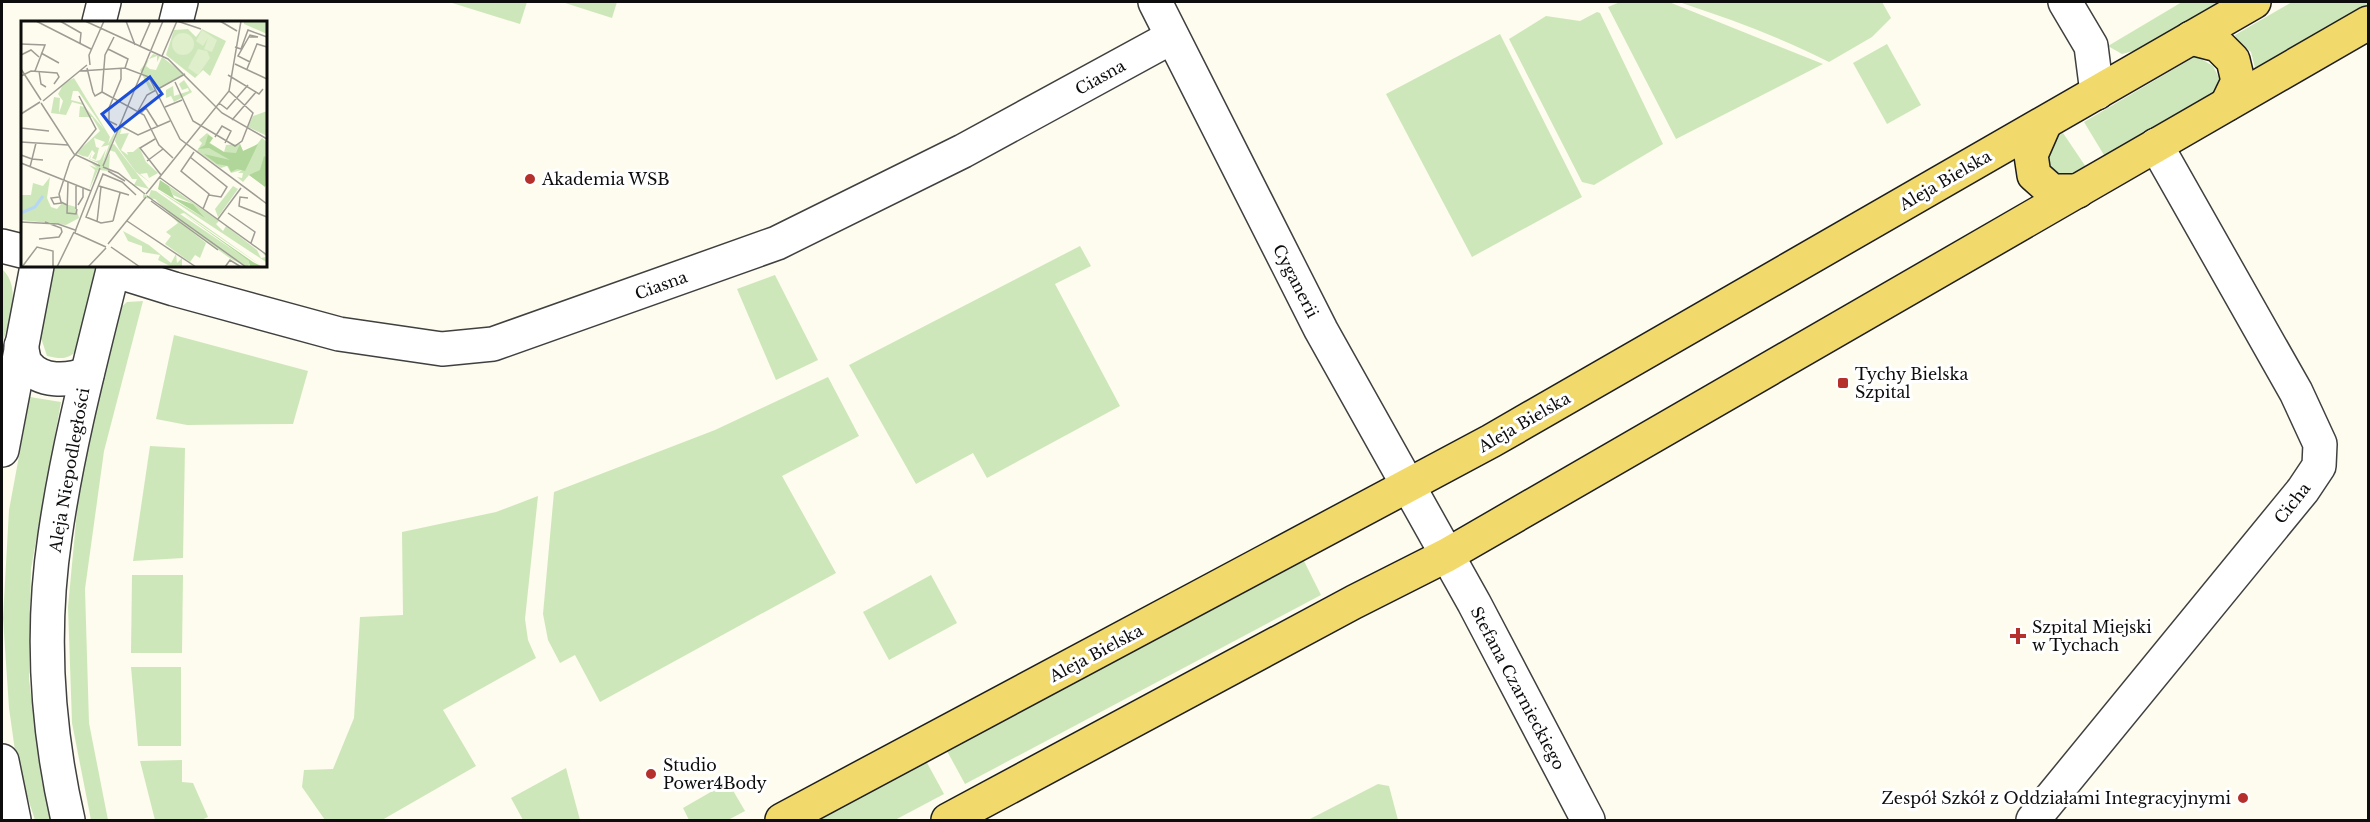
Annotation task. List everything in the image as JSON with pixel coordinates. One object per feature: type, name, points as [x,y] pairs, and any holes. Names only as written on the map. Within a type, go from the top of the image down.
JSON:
[{"type":"main road","name":"Aleja Bielska","points":[[782,820],[1407,487],[2254,2]]},
{"type":"main road","points":[[948,820],[1371,593],[1447,555],[2368,23]]},
{"type":"main road","points":[[2191,38],[2218,45],[2233,60],[2238,81],[2227,104]]},
{"type":"main road","points":[[2045,123],[2031,155],[2034,175],[2052,191],[2078,191]]},
{"type":"street","points":[[99,21],[104,2]]},
{"type":"street","points":[[176,21],[181,2]]},
{"type":"street","name":"Cyganerii","points":[[1155,2],[1321,330],[1447,555]]},
{"type":"street","points":[[2065,2],[2091,46],[2097,93]]},
{"type":"street","name":"Ciasna","points":[[114,268],[185,292],[339,334],[442,349],[493,344],[777,243],[963,151],[1172,37]]},
{"type":"street","name":"Cicha","points":[[2033,820],[2303,490],[2319,466],[2320,444],[2296,392],[2156,145]]},
{"type":"street","points":[[2,246],[21,251]]},
{"type":"street","points":[[2,450],[37,267]]},
{"type":"street","name":"Aleja Niepodległości","points":[[68,820],[51,730],[48,644],[55,537],[87,374],[114,268]]},
{"type":"street","points":[[21,346],[26,363],[44,376],[69,380],[87,374]]},
{"type":"street","name":"Stefana Czarnieckiego","points":[[1447,555],[1588,820]]},
{"type":"street","points":[[2,761],[14,820]]},
{"type":"green space","points":[[449,2],[527,2],[520,24]]},
{"type":"green space","points":[[562,2],[617,2],[612,18]]},
{"type":"green space","points":[[1620,2],[1669,2],[1823,64],[1676,139],[1608,7]]},
{"type":"green space","points":[[1679,2],[1882,2],[1891,18],[1872,37],[1829,62],[1755,29]]},
{"type":"green space","points":[[2182,2],[2221,2],[2137,50],[2122,54],[2108,46]]},
{"type":"green space","points":[[2292,2],[2368,2],[2368,5],[2256,72],[2251,52],[2236,39],[2235,35]]},
{"type":"green space","points":[[1597,12],[1600,13],[1663,144],[1594,185],[1582,182],[1509,39],[1546,16],[1580,21]]},
{"type":"green space","points":[[1500,34],[1582,197],[1472,257],[1386,94]]},
{"type":"green space","points":[[1887,44],[1921,105],[1887,124],[1853,63]]},
{"type":"green space","points":[[2196,56],[2213,66],[2220,80],[2213,95],[2107,160],[2084,122]]},
{"type":"green space","points":[[2063,133],[2088,170],[2068,176],[2055,175],[2050,171],[2047,166],[2047,157],[2053,138]]},
{"type":"green space","points":[[1080,246],[1091,266],[1055,284],[1120,406],[987,478],[973,453],[916,484],[849,365]]},
{"type":"green space","points":[[55,267],[103,267],[78,350],[64,358],[47,356],[40,335]]},
{"type":"green space","points":[[2,269],[12,286],[13,296],[2,346]]},
{"type":"green space","points":[[775,275],[818,360],[776,380],[737,289]]},
{"type":"green space","points":[[143,301],[104,451],[85,589],[89,723],[108,820],[91,820],[72,723],[68,607],[83,447],[118,310],[127,302]]},
{"type":"green space","points":[[174,335],[308,371],[293,424],[187,425],[156,419]]},
{"type":"green space","points":[[828,377],[859,436],[782,476],[836,573],[600,702],[575,655],[560,663],[548,640],[543,614],[554,492],[715,430]]},
{"type":"green space","points":[[30,397],[61,402],[31,569],[29,679],[42,782],[52,820],[35,820],[17,765],[9,708],[3,618],[9,510]]},
{"type":"green space","points":[[150,446],[185,448],[183,558],[133,561]]},
{"type":"green space","points":[[538,496],[525,619],[528,640],[536,658],[443,710],[476,766],[382,820],[325,820],[302,787],[304,770],[333,769],[354,718],[360,617],[403,615],[402,532],[496,512]]},
{"type":"green space","points":[[1304,561],[1321,595],[965,784],[947,751]]},
{"type":"green space","points":[[132,575],[183,575],[182,653],[131,653]]},
{"type":"green space","points":[[931,575],[957,623],[889,660],[863,612]]},
{"type":"green space","points":[[131,667],[181,667],[181,746],[138,746]]},
{"type":"green space","points":[[925,759],[944,794],[895,820],[811,820]]},
{"type":"green space","points":[[182,760],[182,782],[193,783],[208,817],[201,820],[155,820],[140,761]]},
{"type":"green space","points":[[566,768],[580,820],[523,820],[511,798]]},
{"type":"green space","points":[[728,782],[745,811],[728,820],[689,820],[683,808]]},
{"type":"green space","points":[[1378,784],[1389,786],[1398,820],[1308,820]]},
{"type":"place","name":"Akademia WSB","points":[[530,179]]},
{"type":"place","name":"Tychy Bielska Szpital","points":[[1843,383]]},
{"type":"place","name":"Szpital Miejski w Tychach","points":[[2018,636]]},
{"type":"place","name":"Studio Power4Body","points":[[651,774]]},
{"type":"place","name":"Zespół Szkół z Oddziałami Integracyjnymi","points":[[2243,798]]}]
